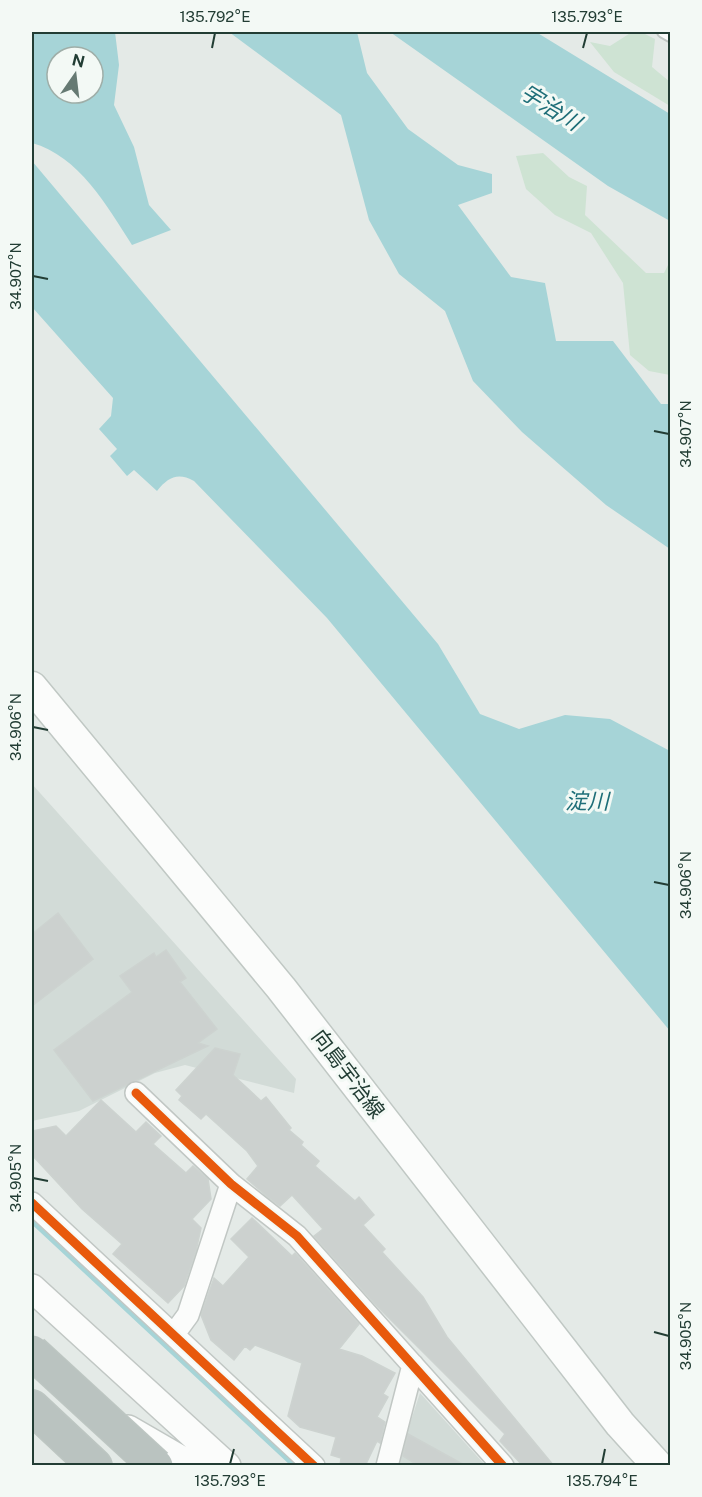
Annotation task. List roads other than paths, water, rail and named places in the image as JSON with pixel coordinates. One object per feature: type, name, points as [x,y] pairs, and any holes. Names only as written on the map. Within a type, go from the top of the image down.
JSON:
[{"type":"highway","points":[[32,1352],[156,1466]]},
{"type":"highway","points":[[32,1407],[95,1466]]},
{"type":"main road","name":"向島宇治線","points":[[32,687],[281,988],[620,1425],[658,1466]]},
{"type":"street","points":[[136,1093],[231,1184],[297,1236],[503,1466]]},
{"type":"street","points":[[174,1334],[188,1315],[231,1184]]},
{"type":"street","points":[[32,1203],[314,1466]]},
{"type":"street","points":[[32,1288],[227,1466]]},
{"type":"street","points":[[387,1466],[413,1365]]},
{"type":"street","points":[[32,1374],[192,1466]]},
{"type":"lane","points":[[663,32],[670,36]]},
{"type":"water","points":[[32,32],[115,32],[119,65],[114,105],[134,147],[149,205],[171,230],[132,245],[90,184],[64,159],[32,143]]},
{"type":"water","points":[[229,32],[357,32],[367,73],[408,129],[458,165],[492,174],[492,193],[458,205],[511,277],[545,283],[556,341],[613,341],[661,404],[670,404],[670,549],[606,505],[522,432],[473,381],[445,311],[399,274],[369,220],[341,115]]},
{"type":"water","name":"宇治川","points":[[390,32],[536,32],[670,114],[670,221],[608,186]]},
{"type":"water","name":"淀川","points":[[32,161],[438,644],[480,714],[519,729],[565,715],[610,719],[670,751],[670,1031],[327,618],[194,481],[174,477],[165,482],[157,491],[134,470],[127,476],[110,456],[117,449],[99,429],[111,416],[113,398],[32,307]]},
{"type":"waterway","points":[[32,1219],[297,1466]]}]
